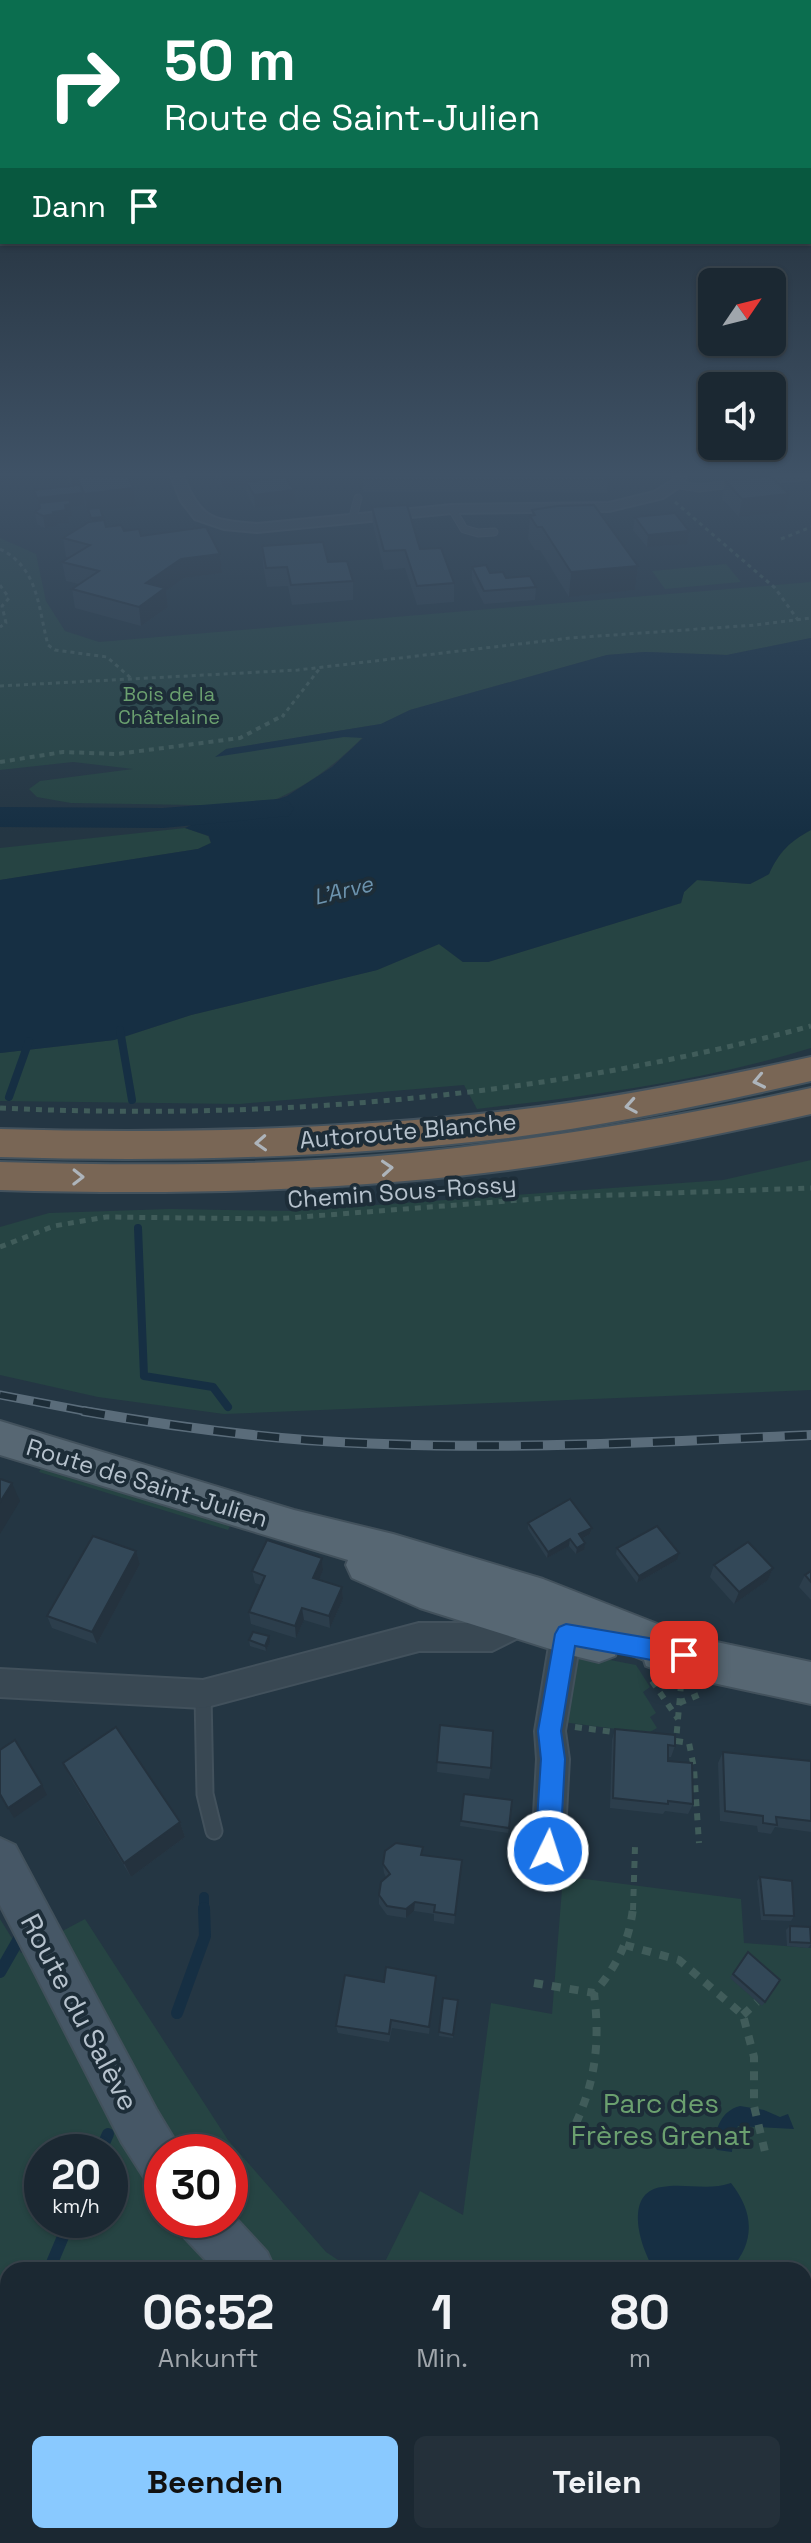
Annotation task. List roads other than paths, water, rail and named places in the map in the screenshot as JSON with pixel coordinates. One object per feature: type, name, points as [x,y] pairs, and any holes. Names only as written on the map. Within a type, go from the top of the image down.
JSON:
[{"type":"highway","name":"Autoroute Blanche","points":[[0,1143],[218,1145],[440,1131],[630,1106],[811,1069]]},
{"type":"highway","name":"Autoroute Blanche","points":[[0,1176],[241,1177],[410,1167],[556,1149],[811,1103]]},
{"type":"main road","name":"Route de Saint-Julien","points":[[0,1438],[294,1528],[393,1553],[569,1622],[672,1671],[811,1683]]},
{"type":"main road","name":"Route de Saint-Julien","points":[[294,1528],[410,1584],[513,1617],[569,1622]]},
{"type":"street","points":[[0,1683],[203,1694],[419,1637],[492,1637],[506,1629],[513,1617]]},
{"type":"street","points":[[548,1851],[553,1759],[550,1724],[569,1622]]},
{"type":"street","name":"Route du Salève","points":[[0,1860],[144,2134]]},
{"type":"street","points":[[220,2238],[242,2262]]},
{"type":"lane","points":[[203,1694],[205,1794],[214,1831]]},
{"type":"water","points":[[811,638],[811,830],[786,848],[769,874],[750,884],[697,880],[684,892],[681,903],[488,962],[463,962],[439,944],[377,970],[191,1015],[114,1040],[0,1053],[0,880],[198,849],[211,843],[209,836],[185,828],[228,807],[259,806],[287,796],[332,767],[363,738],[344,737],[215,757],[226,749],[381,724],[410,710],[607,655],[645,652],[727,655]]},
{"type":"water","points":[[740,2106],[764,2110],[780,2117],[788,2114],[794,2129],[738,2126],[733,2135],[732,2152],[717,2150],[713,2144],[721,2120]]},
{"type":"water","points":[[731,2183],[748,2216],[748,2238],[736,2262],[651,2262],[638,2223],[642,2199],[650,2191],[662,2187]]},
{"type":"waterway","name":"L'Arve","points":[[0,817],[163,818],[277,809]]},
{"type":"waterway","points":[[120,1030],[132,1100]]},
{"type":"waterway","points":[[9,1097],[29,1041]]},
{"type":"waterway","points":[[138,1228],[144,1376],[213,1387],[228,1407]]},
{"type":"waterway","points":[[204,1897],[204,1908]]},
{"type":"waterway","points":[[177,2013],[205,1936],[204,1908]]},
{"type":"waterway","points":[[0,1972],[20,1937]]},
{"type":"waterway","points":[[52,2262],[62,2238]]},
{"type":"railway","points":[[0,1395],[91,1412]]},
{"type":"railway","points":[[83,1411],[91,1412]]},
{"type":"railway","points":[[91,1412],[222,1432],[369,1444],[558,1445],[811,1435]]},
{"type":"park label","name":"Bois de la Châtelaine","points":[[169,706]]},
{"type":"park label","name":"Parc des Frères Grenat","points":[[661,2119]]}]
